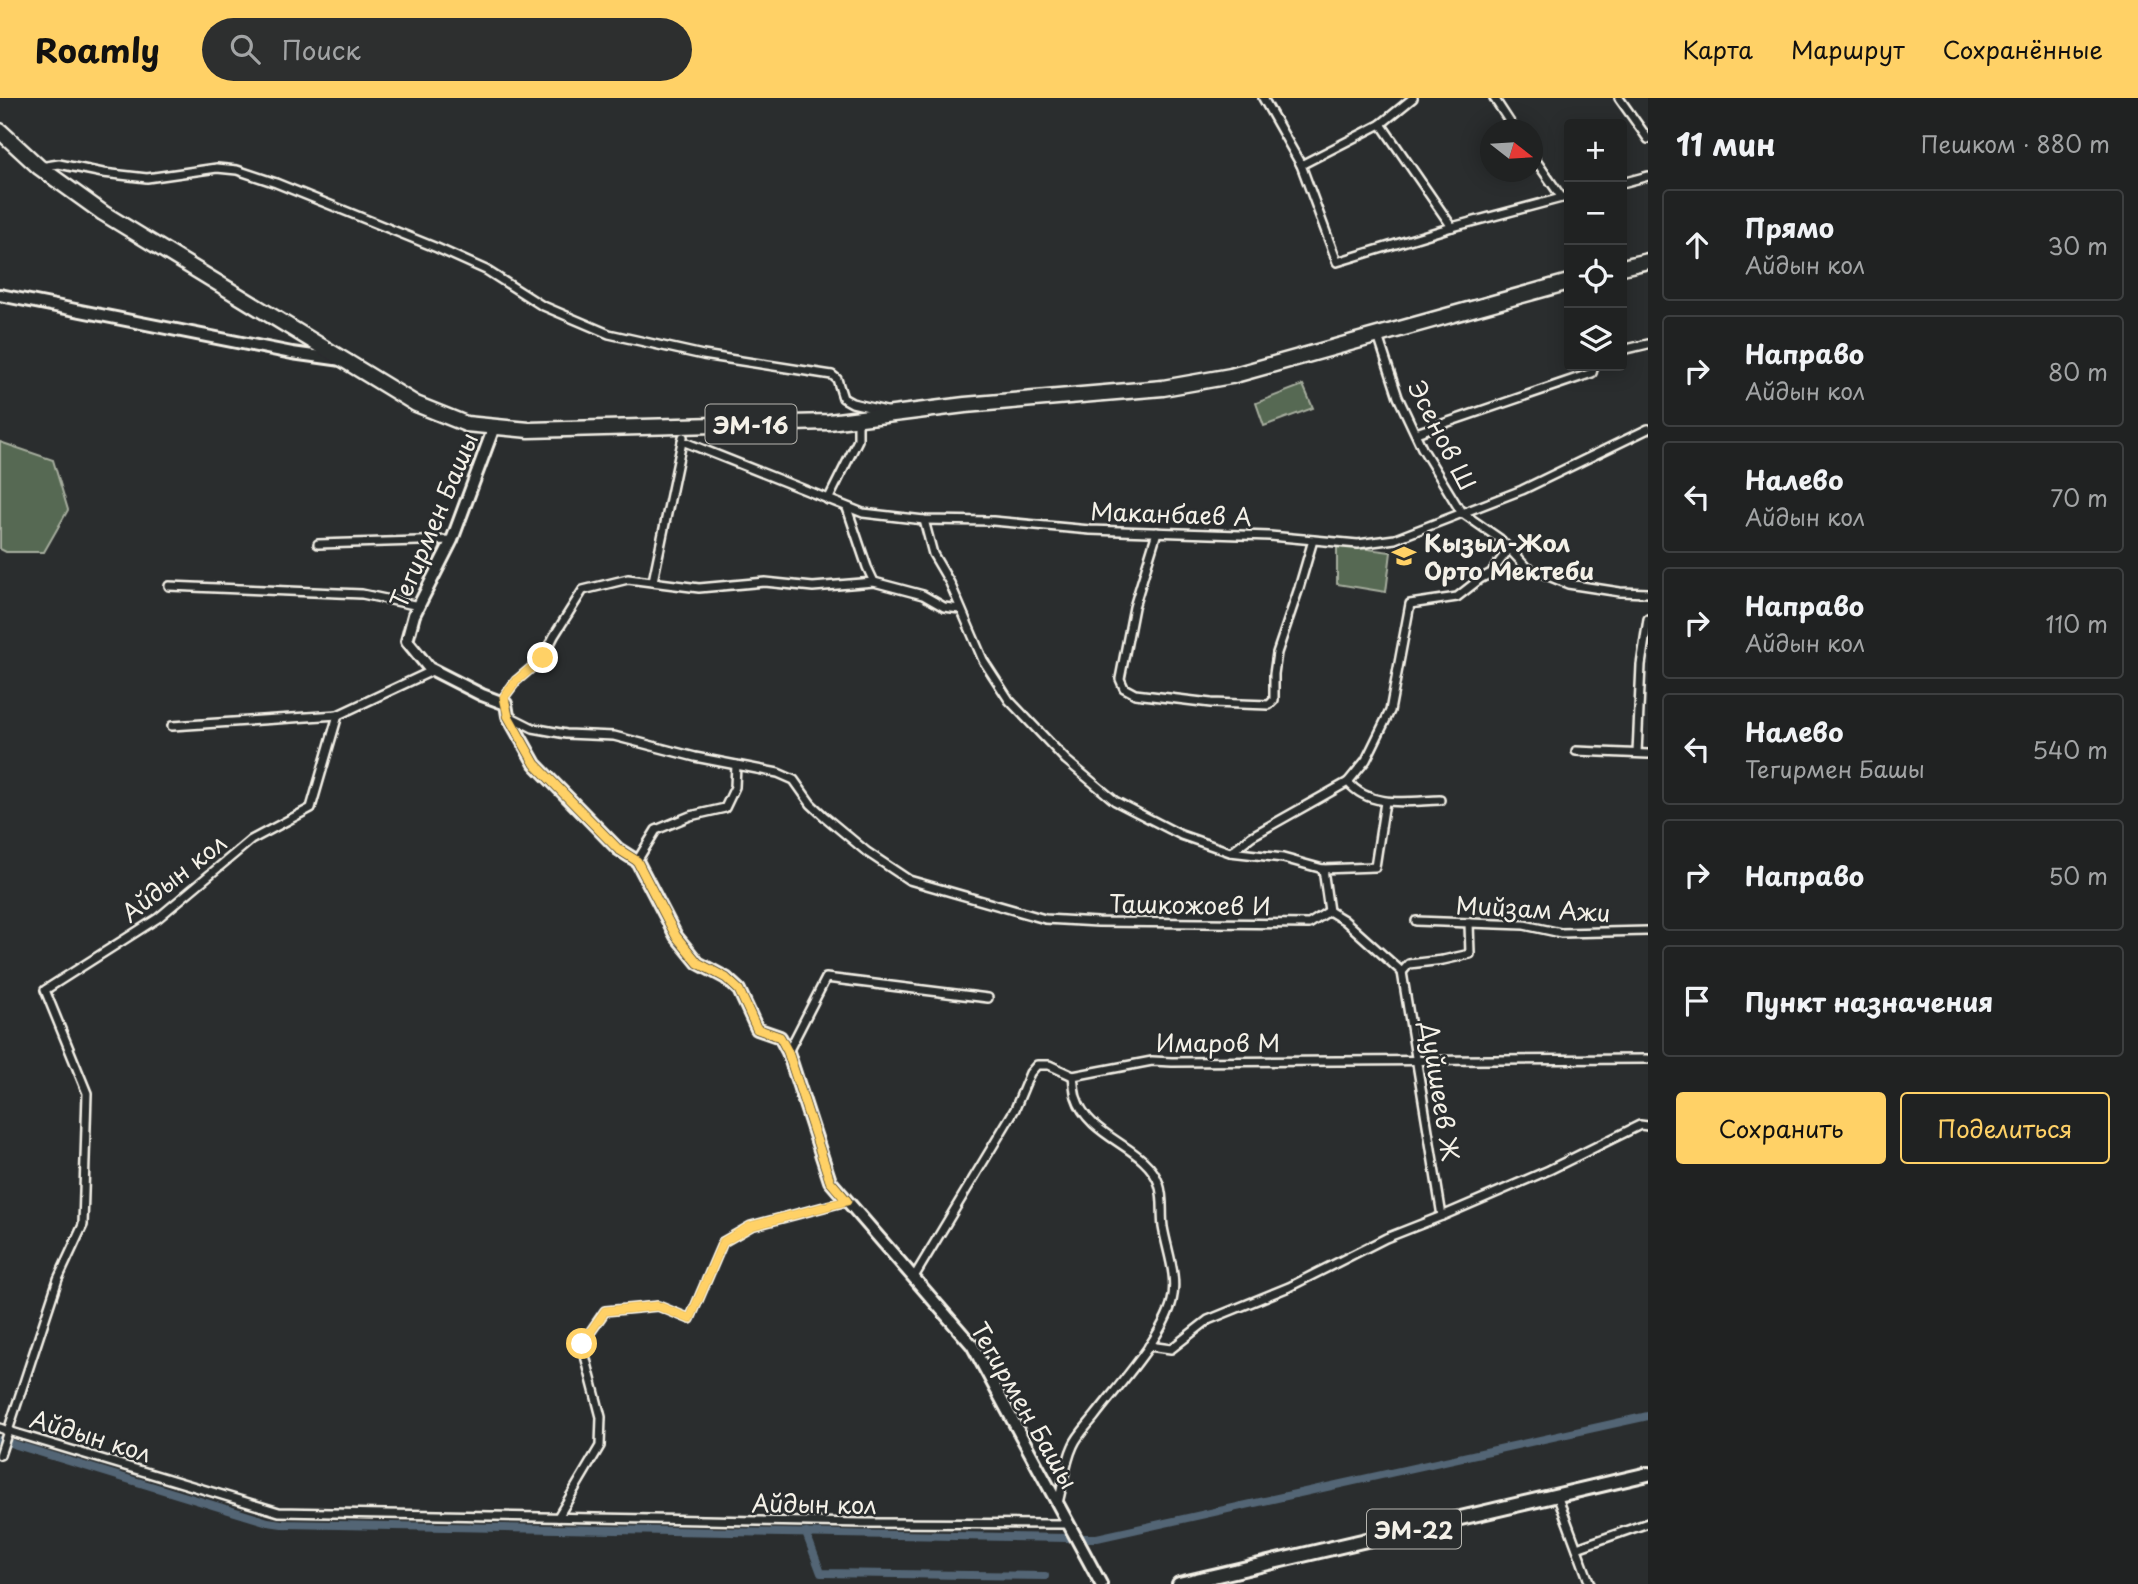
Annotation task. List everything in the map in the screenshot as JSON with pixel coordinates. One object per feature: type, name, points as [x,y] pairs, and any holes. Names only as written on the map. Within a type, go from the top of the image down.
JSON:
[{"type":"highway","name":"ЭМ-16","points":[[0,131],[39,167],[103,213],[416,404],[466,424],[494,427],[684,433],[829,422],[965,405],[1163,388],[1231,376],[1564,283]]},
{"type":"highway","points":[[1627,266],[1648,261]]},
{"type":"main road","name":"ЭМ-22","points":[[1179,1584],[1648,1474]]},
{"type":"street","points":[[1263,98],[1301,165],[1337,262],[1452,227],[1564,197]]},
{"type":"street","points":[[1301,165],[1381,124],[1413,98]]},
{"type":"street","points":[[1494,98],[1508,119]]},
{"type":"street","points":[[1619,98],[1648,139]]},
{"type":"street","points":[[1381,124],[1452,227]]},
{"type":"street","points":[[39,167],[59,164],[147,178],[217,168],[237,170],[438,248],[486,270],[541,304],[609,334],[703,355],[832,375],[837,379],[843,398],[852,403],[899,413]]},
{"type":"street","points":[[1543,169],[1564,196]]},
{"type":"street","points":[[1626,182],[1648,176]]},
{"type":"street","points":[[0,295],[292,354],[345,361]]},
{"type":"street","name":"Эсенов Ш","points":[[1377,335],[1398,397],[1461,512],[1500,539],[1526,567],[1568,583],[1620,592],[1648,593]]},
{"type":"street","points":[[1627,349],[1648,344]]},
{"type":"street","points":[[1416,433],[1593,371]]},
{"type":"street","points":[[828,500],[858,440],[858,418]]},
{"type":"street","name":"Тегирмен Башы","points":[[494,427],[452,540],[414,615],[407,641],[429,668],[507,710]]},
{"type":"street","name":"Маканбаев А","points":[[684,433],[828,500],[863,513],[924,520],[993,522],[1090,530],[1270,536],[1358,544],[1395,540],[1522,490],[1648,429]]},
{"type":"street","points":[[653,581],[684,433]]},
{"type":"street","points":[[847,508],[874,582]]},
{"type":"street","points":[[924,520],[933,554],[950,583],[983,660],[1009,700],[1066,760],[1115,802],[1181,835],[1230,852],[1283,858],[1323,869],[1375,867],[1385,802]]},
{"type":"street","points":[[1157,532],[1135,607],[1119,679],[1124,688],[1135,694],[1211,704],[1269,705],[1274,700],[1277,653],[1312,540]]},
{"type":"street","points":[[318,544],[452,540]]},
{"type":"street","points":[[1230,852],[1252,836],[1348,782],[1366,760],[1390,711],[1410,604],[1457,597],[1491,573],[1509,549]]},
{"type":"street","points":[[788,1052],[780,1037],[757,1029],[739,990],[726,978],[698,963],[676,936],[637,861],[618,849],[535,764],[507,710],[504,697],[516,681],[543,658],[583,590],[628,579],[699,588],[765,582],[813,587],[874,582],[923,595],[944,607],[961,609]]},
{"type":"street","points":[[169,586],[362,594],[419,606]]},
{"type":"street","points":[[1637,753],[1641,665],[1648,619]]},
{"type":"street","points":[[172,726],[338,715],[434,670]]},
{"type":"street","name":"Ташкожоев И","points":[[507,710],[533,728],[566,734],[614,736],[695,757],[778,773],[794,780],[811,804],[867,852],[909,880],[1045,919],[1309,924],[1329,911]]},
{"type":"street","name":"Айдын кол","points":[[338,715],[311,808],[251,840],[158,918],[45,990],[87,1093],[83,1224],[58,1279],[4,1429],[279,1512],[866,1524],[1069,1524]]},
{"type":"street","points":[[1576,751],[1648,754]]},
{"type":"street","points":[[637,861],[656,830],[690,816],[725,808],[735,787],[736,765]]},
{"type":"street","points":[[1348,782],[1356,792],[1385,802],[1440,800]]},
{"type":"street","points":[[1323,869],[1329,911],[1344,920],[1402,972],[1409,964],[1470,954],[1469,923]]},
{"type":"street","name":"Мийзам Ажи","points":[[1416,921],[1524,925],[1561,933],[1648,931]]},
{"type":"street","name":"Дуйшеев Ж","points":[[1402,972],[1442,1216]]},
{"type":"street","points":[[788,1052],[825,978],[988,998]]},
{"type":"street","name":"Тегирмен Башы","points":[[788,1052],[830,1181],[972,1345],[1101,1584]]},
{"type":"street","name":"Имаров М","points":[[1073,1076],[1152,1060],[1648,1059]]},
{"type":"street","points":[[914,1277],[1037,1065],[1049,1065],[1073,1076],[1076,1098],[1082,1110],[1096,1126],[1136,1155],[1159,1182],[1163,1226],[1173,1276],[1172,1300],[1149,1346],[1073,1445],[1058,1504]]},
{"type":"street","points":[[1149,1346],[1171,1349],[1208,1320],[1289,1287],[1386,1238],[1549,1170],[1640,1125],[1648,1126]]},
{"type":"street","points":[[558,1517],[600,1446],[601,1417],[582,1344],[605,1311],[658,1306],[690,1319],[723,1242],[751,1226],[847,1201]]},
{"type":"street","points":[[0,1455],[4,1429]]},
{"type":"street","points":[[1557,1495],[1590,1584]]},
{"type":"street","points":[[1577,1548],[1648,1524]]},
{"type":"green space","points":[[1303,385],[1313,408],[1264,426],[1256,403]]},
{"type":"green space","points":[[0,442],[53,460],[68,510],[44,552],[6,552],[0,549]]},
{"type":"green space","points":[[1337,545],[1391,552],[1386,592],[1337,584]]},
{"type":"waterway","points":[[1083,1538],[1097,1538],[1648,1416]]},
{"type":"waterway","points":[[0,1440],[282,1524],[1069,1538]]},
{"type":"waterway","points":[[806,1533],[821,1573],[1045,1576]]},
{"type":"place","name":"Кызыл-Жол Орто Мектеби","points":[[1404,556]]},
{"type":"route","points":[[543,658],[516,681],[504,697],[508,716],[535,764],[618,849],[637,861],[676,936],[698,963],[726,978],[739,990],[757,1029],[780,1037],[788,1052],[830,1181],[847,1201],[751,1226],[723,1242],[690,1319],[658,1306],[605,1311],[582,1344]]}]
